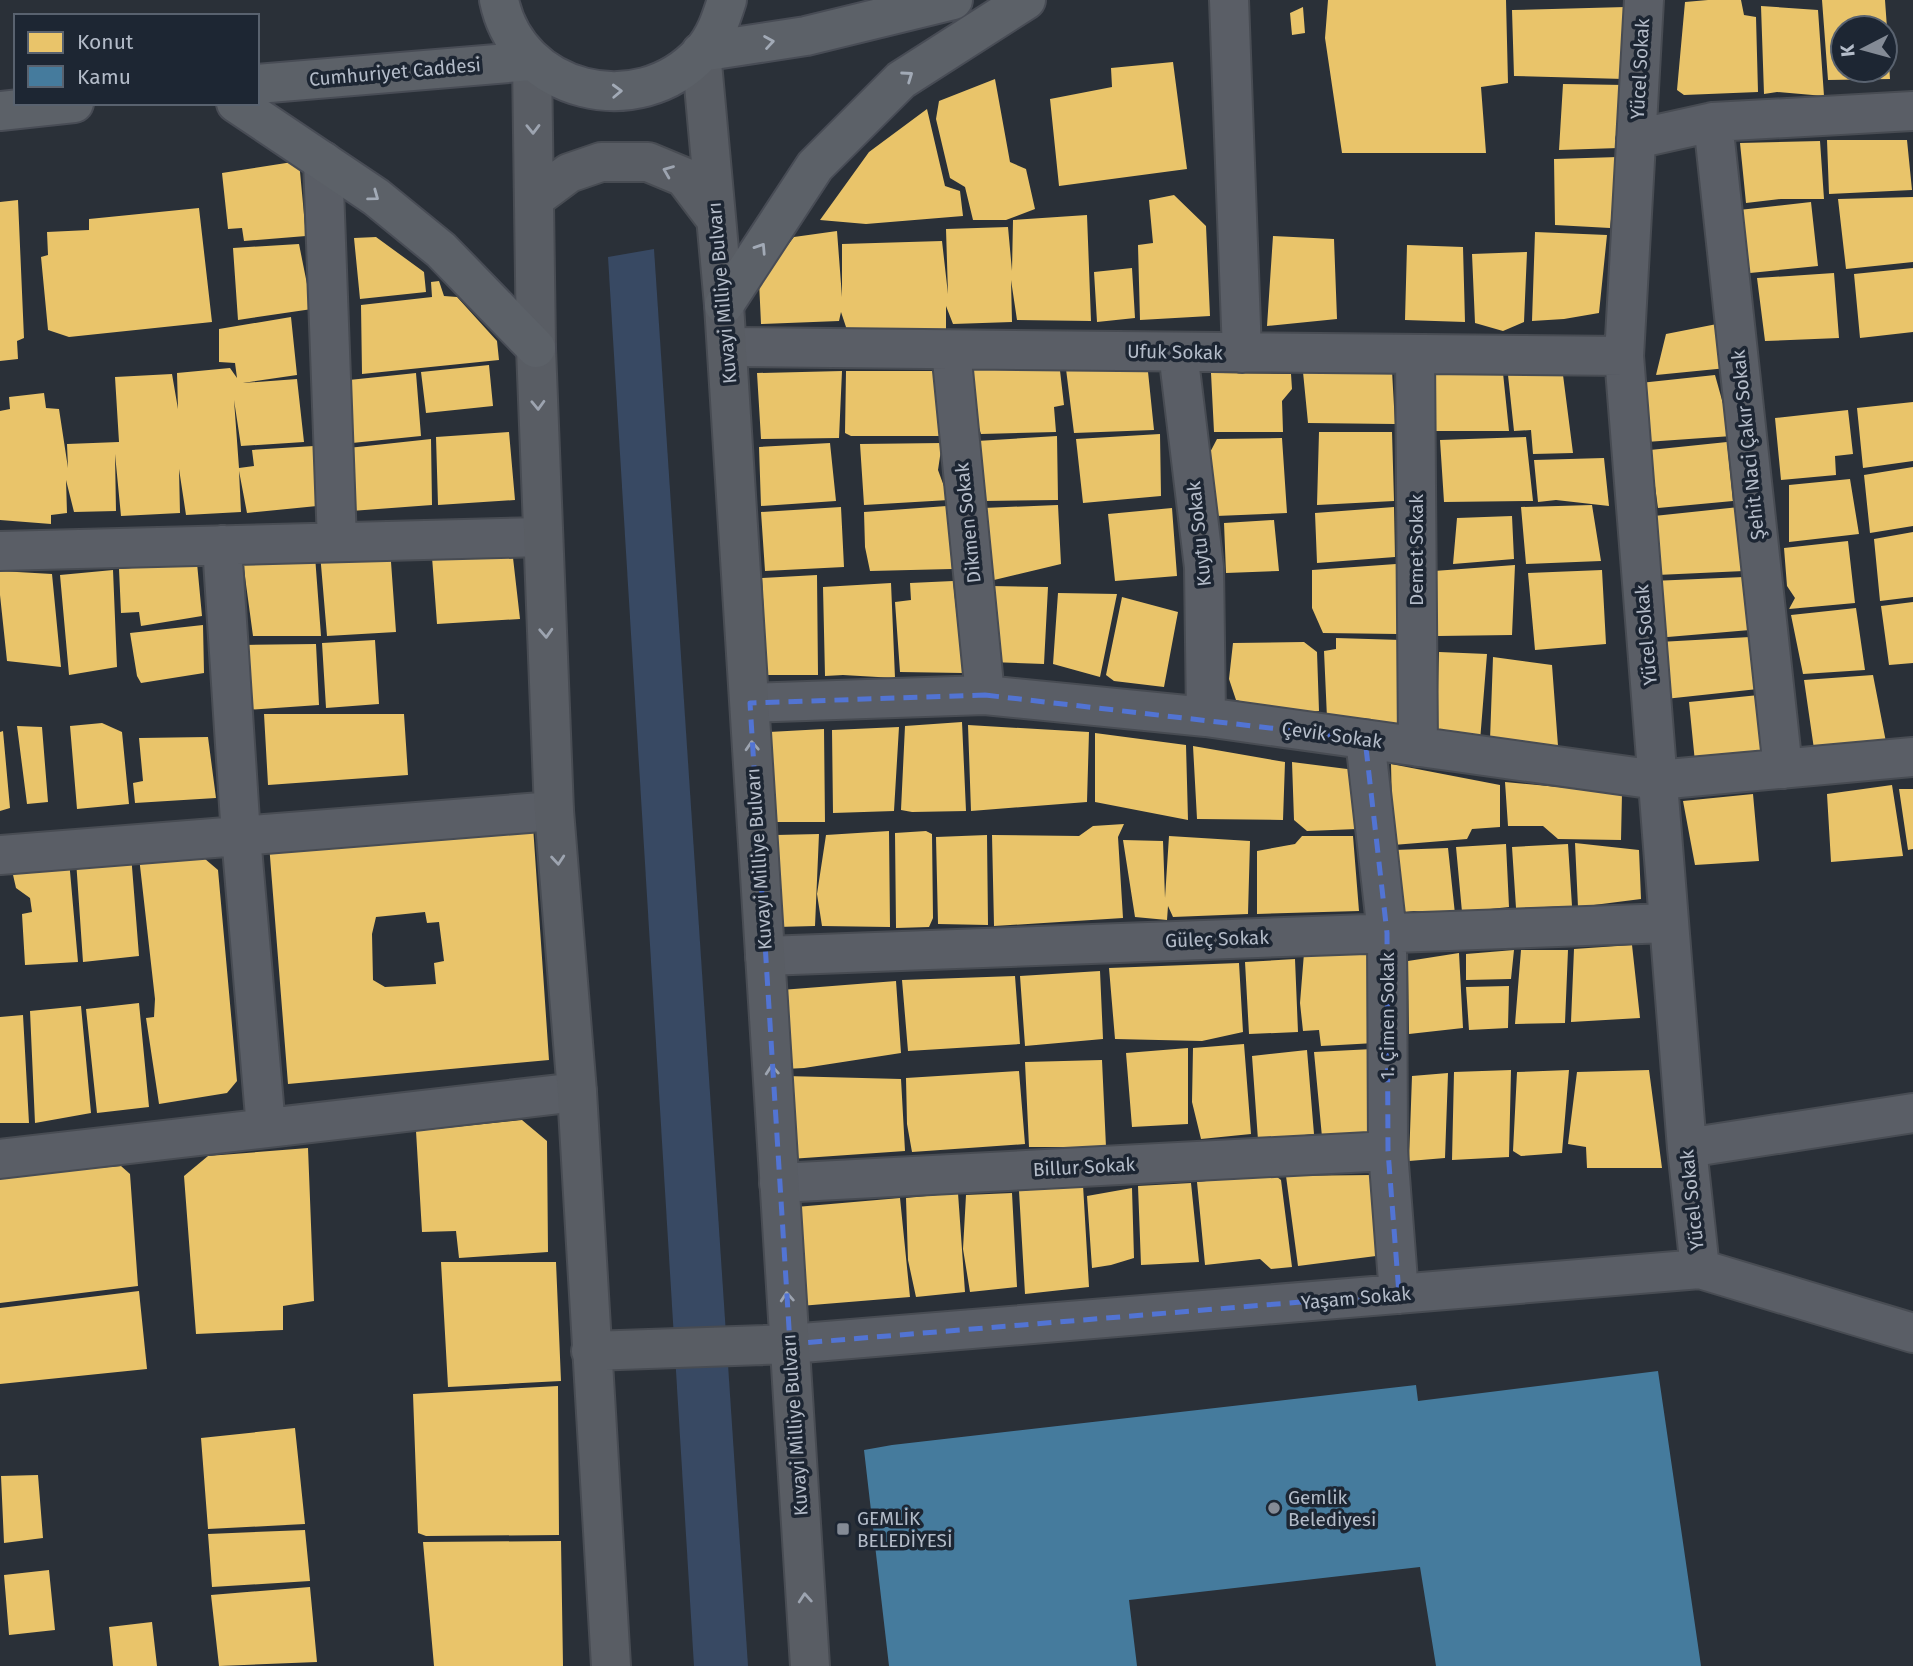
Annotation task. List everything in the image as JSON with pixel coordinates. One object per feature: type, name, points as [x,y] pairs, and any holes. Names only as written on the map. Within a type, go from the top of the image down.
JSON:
[{"type":"main road","points":[[499,0],[511,34],[533,61],[564,82],[600,92],[637,90],[672,76],[701,52],[718,26],[727,0]]},
{"type":"main road","points":[[701,52],[806,36],[953,0]]},
{"type":"main road","points":[[724,305],[815,166],[901,80],[1026,0]]},
{"type":"main road","name":"Kuvayi Milliye Bulvarı","points":[[701,52],[727,347],[810,1666]]},
{"type":"main road","points":[[533,61],[536,348],[554,811],[577,1092],[611,1666]]},
{"type":"main road","name":"Cumhuriyet Caddesi","points":[[259,84],[533,61]]},
{"type":"main road","points":[[0,111],[56,105]]},
{"type":"main road","points":[[239,105],[376,197],[441,250],[536,348]]},
{"type":"main road","points":[[534,199],[569,173],[600,162],[648,162],[684,177],[715,218]]},
{"type":"main road","points":[[591,1351],[790,1344]]},
{"type":"street","points":[[1229,0],[1242,353]]},
{"type":"street","name":"Yücel Sokak","points":[[1644,0],[1624,356],[1687,1148],[1700,1269]]},
{"type":"street","points":[[1636,139],[1713,122],[1913,111]]},
{"type":"street","name":"Şehit Naci Çakır Sokak","points":[[1713,122],[1783,769]]},
{"type":"street","points":[[323,162],[337,542]]},
{"type":"street","name":"Ufuk Sokak","points":[[727,347],[1624,356]]},
{"type":"street","name":"Dikmen Sokak","points":[[951,350],[985,695]]},
{"type":"street","name":"Kuytu Sokak","points":[[1178,352],[1204,567],[1206,717]]},
{"type":"street","name":"Demet Sokak","points":[[1415,354],[1418,747]]},
{"type":"street","points":[[0,551],[542,537]]},
{"type":"street","points":[[222,545],[265,1128]]},
{"type":"street","name":"Çevik Sokak","points":[[750,703],[985,695],[1206,717],[1657,780],[1913,757]]},
{"type":"street","name":"1. Çimen Sokak","points":[[1365,739],[1387,933],[1388,1151],[1399,1294]]},
{"type":"street","points":[[0,855],[554,811]]},
{"type":"street","name":"Güleç Sokak","points":[[765,956],[1669,923]]},
{"type":"street","points":[[0,1158],[577,1092]]},
{"type":"street","points":[[1687,1148],[1913,1113]]},
{"type":"street","name":"Billur Sokak","points":[[779,1184],[1388,1151]]},
{"type":"street","name":"Yaşam Sokak","points":[[790,1344],[1700,1269],[1913,1333]]},
{"type":"highlighted area","points":[[985,695],[1365,739],[1387,933],[1388,1151],[1399,1294],[790,1344],[750,703]]},
{"type":"water","points":[[654,249],[748,1666],[694,1666],[608,257]]},
{"type":"building: Konut","points":[[1328,0],[1506,0],[1508,83],[1481,87],[1486,153],[1342,153],[1325,38]]},
{"type":"building: Konut","points":[[1741,0],[1744,15],[1756,17],[1758,92],[1684,95],[1677,90],[1685,2]]},
{"type":"building: Konut","points":[[1822,0],[1885,0],[1886,14],[1829,14],[1828,80]]},
{"type":"building: Konut","points":[[1761,6],[1818,10],[1824,96],[1777,92],[1764,94]]},
{"type":"building: Konut","points":[[1303,7],[1305,33],[1292,35],[1290,13]]},
{"type":"building: Konut","points":[[1626,7],[1624,79],[1514,76],[1512,10]]},
{"type":"building: Konut","points":[[1173,62],[1187,169],[1059,186],[1050,99],[1112,87],[1111,68]]},
{"type":"building: Konut","points":[[995,79],[1010,162],[1026,169],[1035,209],[1006,220],[973,220],[965,187],[950,178],[936,119],[939,101]]},
{"type":"building: Konut","points":[[1563,84],[1625,85],[1619,148],[1559,150]]},
{"type":"building: Konut","points":[[927,109],[945,186],[960,191],[963,216],[866,224],[820,220],[869,152]]},
{"type":"building: Konut","points":[[1827,140],[1907,140],[1912,190],[1829,194]]},
{"type":"building: Konut","points":[[1820,141],[1824,199],[1781,199],[1746,203],[1740,143]]},
{"type":"building: Konut","points":[[1618,157],[1610,228],[1555,225],[1554,159]]},
{"type":"building: Konut","points":[[299,161],[306,236],[244,241],[242,228],[228,229],[222,173]]},
{"type":"building: Konut","points":[[1174,195],[1206,226],[1210,316],[1140,320],[1138,245],[1153,243],[1149,200]]},
{"type":"building: Konut","points":[[1913,197],[1913,262],[1846,269],[1838,199]]},
{"type":"building: Konut","points":[[18,200],[24,338],[17,341],[18,359],[0,361],[0,202]]},
{"type":"building: Konut","points":[[1811,202],[1818,266],[1750,273],[1739,210]]},
{"type":"building: Konut","points":[[199,208],[212,322],[69,337],[48,330],[41,257],[48,255],[47,232],[89,230],[89,219]]},
{"type":"building: Konut","points":[[1087,215],[1091,321],[1017,320],[1011,280],[1012,322],[953,324],[946,306],[946,329],[848,333],[841,312],[839,321],[761,324],[759,281],[794,237],[837,231],[842,297],[842,244],[942,241],[948,294],[946,229],[1008,227],[1012,271],[1013,220]]},
{"type":"building: Konut","points":[[1535,232],[1607,235],[1599,313],[1532,321]]},
{"type":"building: Konut","points":[[1273,236],[1334,239],[1337,319],[1267,326]]},
{"type":"building: Konut","points":[[376,237],[424,272],[426,292],[360,299],[354,238]]},
{"type":"building: Konut","points":[[299,244],[312,309],[238,320],[233,248]]},
{"type":"building: Konut","points":[[1407,245],[1463,247],[1465,322],[1405,320]]},
{"type":"building: Konut","points":[[1527,252],[1524,322],[1503,331],[1475,323],[1472,254]]},
{"type":"building: Konut","points":[[1132,268],[1135,318],[1097,322],[1094,272]]},
{"type":"building: Konut","points":[[1913,268],[1913,332],[1860,338],[1854,274]]},
{"type":"building: Konut","points":[[1834,273],[1839,338],[1765,341],[1757,278]]},
{"type":"building: Konut","points":[[439,281],[444,296],[457,297],[497,341],[499,360],[362,374],[361,305],[432,297],[431,282]]},
{"type":"building: Konut","points":[[291,317],[297,375],[243,383],[297,379],[304,442],[241,446],[234,400],[239,468],[254,466],[252,450],[314,446],[317,506],[247,513],[239,471],[241,512],[186,515],[179,469],[180,513],[121,516],[115,454],[116,511],[74,512],[66,480],[67,513],[51,515],[51,524],[0,520],[0,411],[10,409],[9,397],[44,393],[46,408],[59,409],[68,468],[67,444],[119,442],[115,377],[172,374],[178,409],[177,373],[230,368],[237,378],[235,363],[219,362],[219,329]]},
{"type":"building: Konut","points":[[1722,323],[1727,368],[1656,375],[1666,334]]},
{"type":"building: Konut","points":[[1059,362],[1064,405],[1054,407],[1056,432],[981,434],[968,395],[966,364]]},
{"type":"building: Konut","points":[[1147,362],[1154,430],[1074,433],[1066,369]]},
{"type":"building: Konut","points":[[489,365],[493,406],[426,413],[421,372]]},
{"type":"building: Konut","points":[[842,371],[839,438],[761,439],[757,373]]},
{"type":"building: Konut","points":[[846,371],[942,371],[941,436],[851,436],[845,433]]},
{"type":"building: Konut","points":[[1392,371],[1395,424],[1308,423],[1303,372]]},
{"type":"building: Konut","points":[[416,373],[421,436],[352,443],[349,380]]},
{"type":"building: Konut","points":[[1211,373],[1291,374],[1292,389],[1282,401],[1283,432],[1214,432]]},
{"type":"building: Konut","points":[[1433,373],[1503,373],[1509,431],[1435,431]]},
{"type":"building: Konut","points":[[1508,375],[1563,375],[1573,453],[1533,454],[1531,430],[1514,431]]},
{"type":"building: Konut","points":[[1715,375],[1732,436],[1646,442],[1640,383]]},
{"type":"building: Konut","points":[[1913,402],[1913,461],[1863,468],[1857,408]]},
{"type":"building: Konut","points":[[1848,410],[1853,454],[1835,456],[1836,475],[1781,480],[1775,418]]},
{"type":"building: Konut","points":[[509,432],[515,500],[438,505],[436,437]]},
{"type":"building: Konut","points":[[1319,432],[1392,432],[1394,501],[1317,505]]},
{"type":"building: Konut","points":[[1160,434],[1161,496],[1083,503],[1076,439]]},
{"type":"building: Konut","points":[[1057,436],[1058,500],[983,501],[977,441]]},
{"type":"building: Konut","points":[[1526,437],[1533,501],[1444,502],[1440,440]]},
{"type":"building: Konut","points":[[1282,438],[1287,513],[1216,516],[1206,460],[1217,439]]},
{"type":"building: Konut","points":[[431,439],[432,505],[351,511],[348,448]]},
{"type":"building: Konut","points":[[1727,442],[1733,501],[1658,508],[1650,450]]},
{"type":"building: Konut","points":[[830,443],[836,501],[761,506],[759,447]]},
{"type":"building: Konut","points":[[942,443],[938,470],[949,500],[864,505],[860,444]]},
{"type":"building: Konut","points":[[1604,458],[1609,506],[1556,500],[1538,502],[1534,460]]},
{"type":"building: Konut","points":[[1913,467],[1913,526],[1870,533],[1864,475]]},
{"type":"building: Konut","points":[[1850,479],[1859,534],[1789,542],[1789,485]]},
{"type":"building: Konut","points":[[1058,505],[1061,564],[994,580],[983,508]]},
{"type":"building: Konut","points":[[1592,505],[1601,561],[1526,564],[1521,507]]},
{"type":"building: Konut","points":[[947,506],[952,569],[870,571],[865,547],[864,512]]},
{"type":"building: Konut","points":[[841,507],[844,567],[765,571],[761,512]]},
{"type":"building: Konut","points":[[1394,507],[1395,557],[1317,563],[1315,513]]},
{"type":"building: Konut","points":[[1739,507],[1744,571],[1657,575],[1654,516]]},
{"type":"building: Konut","points":[[1172,508],[1177,576],[1115,581],[1108,514]]},
{"type":"building: Konut","points":[[1512,516],[1514,559],[1453,564],[1457,518]]},
{"type":"building: Konut","points":[[1274,520],[1279,571],[1226,573],[1224,523]]},
{"type":"building: Konut","points":[[1913,532],[1913,597],[1880,601],[1874,539]]},
{"type":"building: Konut","points":[[1848,541],[1855,603],[1789,609],[1795,598],[1787,586],[1784,548]]},
{"type":"building: Konut","points":[[390,548],[396,632],[327,636],[320,553]]},
{"type":"building: Konut","points":[[512,549],[520,619],[437,624],[432,557]]},
{"type":"building: Konut","points":[[315,556],[321,636],[253,636],[243,562]]},
{"type":"building: Konut","points":[[197,563],[202,616],[141,626],[139,612],[121,613],[119,569]]},
{"type":"building: Konut","points":[[1396,564],[1398,634],[1323,633],[1312,608],[1312,570]]},
{"type":"building: Konut","points":[[1515,565],[1512,635],[1438,636],[1430,633],[1434,571]]},
{"type":"building: Konut","points":[[113,570],[117,667],[69,675],[60,575]]},
{"type":"building: Konut","points":[[1602,570],[1606,644],[1535,650],[1528,573]]},
{"type":"building: Konut","points":[[0,571],[52,574],[61,667],[7,661]]},
{"type":"building: Konut","points":[[817,575],[818,675],[767,675],[762,578]]},
{"type":"building: Konut","points":[[1744,577],[1750,630],[1656,638],[1652,581]]},
{"type":"building: Konut","points":[[953,581],[963,673],[900,672],[895,602],[911,600],[910,583]]},
{"type":"building: Konut","points":[[891,583],[895,678],[825,676],[823,587]]},
{"type":"building: Konut","points":[[991,586],[1048,587],[1044,664],[991,662]]},
{"type":"building: Konut","points":[[1058,593],[1117,594],[1100,677],[1053,664]]},
{"type":"building: Konut","points":[[1122,597],[1178,612],[1164,687],[1114,681],[1106,675]]},
{"type":"building: Konut","points":[[1913,602],[1913,663],[1889,665],[1881,606]]},
{"type":"building: Konut","points":[[1856,608],[1865,670],[1803,674],[1791,615]]},
{"type":"building: Konut","points":[[203,625],[204,673],[141,683],[137,676],[130,633]]},
{"type":"building: Konut","points":[[1750,637],[1758,689],[1665,699],[1659,642]]},
{"type":"building: Konut","points":[[1336,638],[1401,640],[1404,726],[1327,718],[1324,651],[1336,649]]},
{"type":"building: Konut","points":[[375,640],[379,704],[326,708],[322,643]]},
{"type":"building: Konut","points":[[1304,642],[1317,652],[1319,711],[1290,714],[1236,700],[1229,679],[1233,643]]},
{"type":"building: Konut","points":[[316,644],[319,705],[245,710],[242,645]]},
{"type":"building: Konut","points":[[1439,652],[1487,654],[1480,741],[1437,731]]},
{"type":"building: Konut","points":[[1493,657],[1552,665],[1558,746],[1490,740]]},
{"type":"building: Konut","points":[[1873,675],[1886,742],[1814,749],[1804,680]]},
{"type":"building: Konut","points":[[1759,695],[1765,755],[1695,762],[1689,702]]},
{"type":"building: Konut","points":[[264,714],[404,714],[408,775],[268,785]]},
{"type":"building: Konut","points":[[962,722],[966,811],[901,810],[905,726]]},
{"type":"building: Konut","points":[[102,723],[122,732],[129,804],[77,809],[70,726]]},
{"type":"building: Konut","points":[[968,725],[1089,732],[1087,802],[971,811]]},
{"type":"building: Konut","points":[[17,726],[42,727],[48,802],[27,804]]},
{"type":"building: Konut","points":[[899,727],[894,811],[833,813],[832,730]]},
{"type":"building: Konut","points":[[824,729],[825,822],[769,822],[769,732]]},
{"type":"building: Konut","points":[[3,731],[10,808],[0,811],[0,732]]},
{"type":"building: Konut","points":[[1095,733],[1186,745],[1188,820],[1095,802]]},
{"type":"building: Konut","points":[[208,737],[216,798],[135,803],[133,783],[143,781],[139,738]]},
{"type":"building: Konut","points":[[1193,746],[1285,762],[1283,820],[1197,819]]},
{"type":"building: Konut","points":[[1292,762],[1355,770],[1357,829],[1307,831],[1294,820]]},
{"type":"building: Konut","points":[[1391,764],[1500,785],[1500,827],[1472,829],[1467,839],[1393,845]]},
{"type":"building: Konut","points":[[1505,782],[1622,793],[1621,840],[1558,839],[1543,826],[1508,826]]},
{"type":"building: Konut","points":[[1892,785],[1903,856],[1831,862],[1827,794]]},
{"type":"building: Konut","points":[[1899,789],[1913,789],[1913,849],[1908,850]]},
{"type":"building: Konut","points":[[1753,794],[1759,861],[1695,865],[1683,801]]},
{"type":"building: Konut","points":[[1124,824],[1118,837],[1123,918],[994,926],[992,835],[1079,836],[1093,826]]},
{"type":"building: Konut","points":[[533,826],[549,1060],[288,1084],[269,844]],"holes":[[[425,912],[427,923],[439,922],[444,961],[434,963],[436,984],[385,987],[373,980],[372,934],[376,917]]]},
{"type":"building: Konut","points":[[889,831],[890,927],[822,926],[817,894],[826,835]]},
{"type":"building: Konut","points":[[926,831],[932,834],[933,918],[929,927],[896,928],[895,833]]},
{"type":"building: Konut","points":[[819,834],[815,926],[777,927],[776,835]]},
{"type":"building: Konut","points":[[987,835],[988,925],[938,924],[936,837]]},
{"type":"building: Konut","points":[[1169,836],[1250,841],[1248,914],[1173,917],[1168,906],[1167,920],[1135,917],[1123,840],[1163,841],[1165,898]]},
{"type":"building: Konut","points":[[1302,836],[1353,836],[1359,911],[1257,914],[1257,851],[1295,844]]},
{"type":"building: Konut","points":[[1575,843],[1639,850],[1641,899],[1578,907]]},
{"type":"building: Konut","points":[[1506,844],[1509,907],[1462,912],[1456,847]]},
{"type":"building: Konut","points":[[1568,844],[1572,906],[1516,908],[1512,847]]},
{"type":"building: Konut","points":[[1448,848],[1455,914],[1414,911],[1397,913],[1394,850]]},
{"type":"building: Konut","points":[[198,853],[218,870],[237,1081],[227,1093],[159,1104],[146,1018],[154,1017],[155,999],[139,857]]},
{"type":"building: Konut","points":[[131,854],[139,956],[83,962],[76,860]]},
{"type":"building: Konut","points":[[69,860],[78,962],[25,965],[22,914],[32,912],[30,898],[16,888],[11,866]]},
{"type":"building: Konut","points":[[1632,945],[1640,1018],[1571,1022],[1574,949]]},
{"type":"building: Konut","points":[[1514,950],[1511,979],[1466,980],[1466,954]]},
{"type":"building: Konut","points":[[1521,950],[1568,950],[1565,1023],[1515,1024]]},
{"type":"building: Konut","points":[[1304,953],[1369,953],[1375,1043],[1321,1046],[1319,1030],[1303,1031],[1300,1003]]},
{"type":"building: Konut","points":[[1459,953],[1463,1028],[1409,1034],[1408,961]]},
{"type":"building: Konut","points":[[1295,959],[1298,1032],[1249,1034],[1245,962]]},
{"type":"building: Konut","points":[[1239,963],[1243,1032],[1202,1041],[1115,1039],[1109,968]]},
{"type":"building: Konut","points":[[1100,971],[1103,1039],[1025,1046],[1020,976]]},
{"type":"building: Konut","points":[[1015,976],[1020,1044],[908,1051],[902,980]]},
{"type":"building: Konut","points":[[896,981],[901,1053],[785,1069],[781,990]]},
{"type":"building: Konut","points":[[1509,986],[1508,1028],[1469,1030],[1466,987]]},
{"type":"building: Konut","points":[[139,1003],[149,1107],[97,1113],[86,1009]]},
{"type":"building: Konut","points":[[81,1006],[91,1113],[35,1123],[30,1011]]},
{"type":"building: Konut","points":[[23,1015],[29,1123],[0,1123],[0,1017]]},
{"type":"building: Konut","points":[[1244,1044],[1251,1134],[1201,1139],[1192,1102],[1193,1048]]},
{"type":"building: Konut","points":[[1188,1048],[1188,1124],[1132,1127],[1126,1053]]},
{"type":"building: Konut","points":[[1373,1049],[1372,1135],[1322,1137],[1314,1052]]},
{"type":"building: Konut","points":[[1307,1050],[1314,1134],[1258,1140],[1252,1056]]},
{"type":"building: Konut","points":[[1102,1060],[1106,1147],[1029,1147],[1025,1062]]},
{"type":"building: Konut","points":[[1511,1070],[1509,1157],[1452,1160],[1454,1072]]},
{"type":"building: Konut","points":[[1569,1070],[1562,1153],[1521,1156],[1513,1151],[1517,1072]]},
{"type":"building: Konut","points":[[1649,1070],[1662,1168],[1587,1168],[1586,1147],[1568,1144],[1577,1072]]},
{"type":"building: Konut","points":[[1019,1071],[1025,1144],[912,1152],[907,1124],[906,1078]]},
{"type":"building: Konut","points":[[1448,1073],[1445,1158],[1409,1161],[1412,1076]]},
{"type":"building: Konut","points":[[785,1076],[901,1079],[905,1151],[790,1159]]},
{"type":"building: Konut","points":[[522,1120],[547,1141],[548,1252],[459,1258],[456,1231],[422,1232],[416,1131]]},
{"type":"building: Konut","points":[[308,1148],[314,1301],[283,1306],[283,1330],[196,1334],[184,1176],[208,1156]]},
{"type":"building: Konut","points":[[121,1166],[130,1174],[138,1286],[0,1303],[0,1176]]},
{"type":"building: Konut","points":[[1273,1174],[1281,1180],[1292,1267],[1271,1269],[1260,1259],[1205,1265],[1197,1182]]},
{"type":"building: Konut","points":[[1371,1175],[1376,1256],[1298,1266],[1286,1176]]},
{"type":"building: Konut","points":[[1191,1183],[1199,1262],[1141,1265],[1138,1186]]},
{"type":"building: Konut","points":[[1083,1185],[1089,1287],[1025,1294],[1019,1191]]},
{"type":"building: Konut","points":[[1132,1188],[1134,1258],[1092,1268],[1087,1196]]},
{"type":"building: Konut","points":[[958,1193],[965,1292],[916,1297],[908,1260],[906,1198]]},
{"type":"building: Konut","points":[[1012,1193],[1017,1287],[970,1292],[963,1249],[966,1195]]},
{"type":"building: Konut","points":[[900,1198],[910,1297],[800,1306],[796,1207]]},
{"type":"building: Konut","points":[[441,1262],[556,1262],[561,1381],[448,1387]]},
{"type":"building: Konut","points":[[139,1291],[147,1369],[0,1384],[0,1308]]},
{"type":"building: Konut","points":[[558,1386],[559,1535],[426,1536],[418,1533],[413,1394]]},
{"type":"building: Konut","points":[[295,1428],[305,1524],[208,1529],[201,1438]]},
{"type":"building: Konut","points":[[38,1475],[43,1538],[4,1543],[1,1476]]},
{"type":"building: Konut","points":[[305,1530],[310,1581],[212,1587],[208,1534]]},
{"type":"building: Konut","points":[[561,1541],[563,1666],[434,1666],[423,1542]]},
{"type":"building: Konut","points":[[49,1570],[55,1630],[9,1635],[4,1575]]},
{"type":"building: Konut","points":[[310,1587],[317,1662],[219,1666],[211,1595]]},
{"type":"building: Konut","points":[[152,1622],[157,1666],[113,1666],[109,1627]]},
{"type":"building: Kamu","name":"Gemlik Belediyesi","points":[[1658,1371],[1701,1666],[1436,1666],[1420,1567],[1129,1600],[1137,1666],[889,1666],[864,1450],[1416,1385],[1418,1401]]},
{"type":"place","name":"Gemlik Belediyesi","points":[[1274,1508]]},
{"type":"place","name":"GEMLİK BELEDİYESİ","points":[[843,1529]]}]
